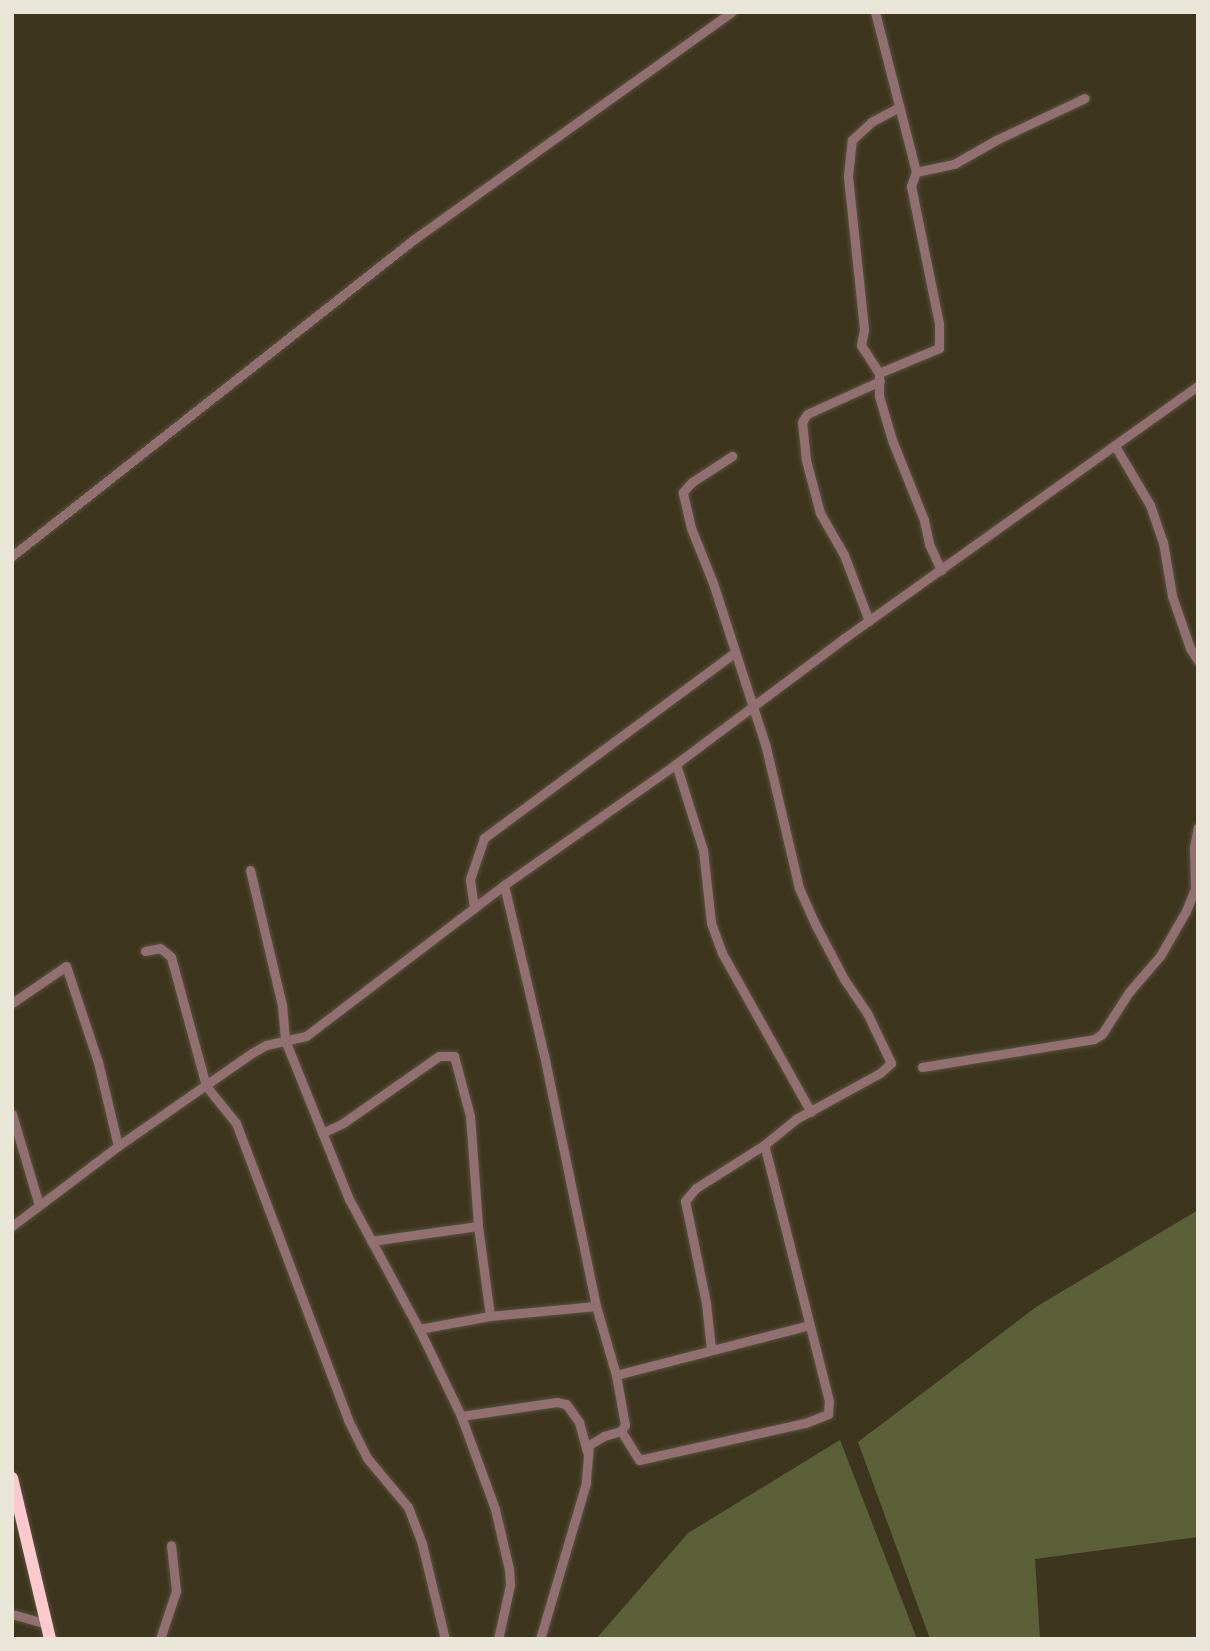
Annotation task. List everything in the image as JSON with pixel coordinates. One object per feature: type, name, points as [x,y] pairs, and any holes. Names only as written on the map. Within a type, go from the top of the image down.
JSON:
[{"type":"highway","points":[[12,1478],[50,1639]]},
{"type":"street","points":[[12,556],[414,240],[732,12]]},
{"type":"street","points":[[869,621],[844,555],[820,513],[806,460],[802,422],[807,414],[939,348],[939,324],[911,186],[916,172],[875,12]]},
{"type":"street","points":[[916,172],[954,164],[996,140],[1086,98]]},
{"type":"street","points":[[899,107],[871,122],[852,140],[848,176],[864,329],[861,345],[880,377],[879,396],[892,440],[925,520],[929,544],[941,570]]},
{"type":"street","points":[[12,1226],[118,1146],[253,1053],[285,1040],[306,1037],[504,885],[676,764],[869,621],[1198,386]]},
{"type":"street","points":[[1115,446],[1150,505],[1163,542],[1172,596],[1190,648],[1198,661]]},
{"type":"street","points":[[711,1349],[706,1303],[685,1201],[696,1188],[764,1145],[779,1131],[880,1073],[891,1063],[867,1013],[844,979],[815,924],[799,888],[753,705],[713,583],[691,528],[683,492],[692,482],[732,456]]},
{"type":"street","points":[[474,908],[470,879],[484,838],[734,653]]},
{"type":"street","points":[[676,764],[703,850],[710,923],[722,953],[811,1112]]},
{"type":"street","points":[[922,1067],[1094,1039],[1102,1034],[1129,992],[1160,956],[1186,911],[1195,889],[1194,847],[1198,827]]},
{"type":"street","points":[[250,870],[282,1005],[285,1040],[321,1133],[371,1241],[419,1329],[461,1416],[495,1509],[509,1569],[506,1612],[498,1639]]},
{"type":"street","points":[[504,885],[544,1055],[596,1306],[616,1375],[625,1425],[621,1431],[604,1436],[589,1445],[586,1483],[540,1639]]},
{"type":"street","points":[[145,951],[160,948],[171,957],[206,1087],[236,1123],[348,1420],[367,1458],[408,1507],[422,1544],[446,1639]]},
{"type":"street","points":[[12,1003],[66,966],[98,1062],[118,1146]]},
{"type":"street","points":[[321,1133],[343,1123],[439,1056],[454,1056],[470,1116],[478,1226],[490,1316]]},
{"type":"street","points":[[12,1114],[39,1205]]},
{"type":"street","points":[[621,1431],[639,1460],[805,1423],[828,1414],[829,1401],[764,1145]]},
{"type":"street","points":[[371,1241],[478,1226]]},
{"type":"street","points":[[419,1329],[490,1316],[596,1306]]},
{"type":"street","points":[[616,1375],[810,1325]]},
{"type":"street","points":[[461,1416],[557,1402],[566,1404],[579,1422],[587,1451]]},
{"type":"street","points":[[160,1639],[176,1591],[171,1545]]},
{"type":"street","points":[[12,1614],[47,1624]]},
{"type":"green space","points":[[1198,1210],[1198,1537],[1035,1559],[1040,1639],[930,1639],[858,1442],[1036,1307]]},
{"type":"green space","points":[[840,1440],[917,1639],[596,1639],[688,1533]]}]
